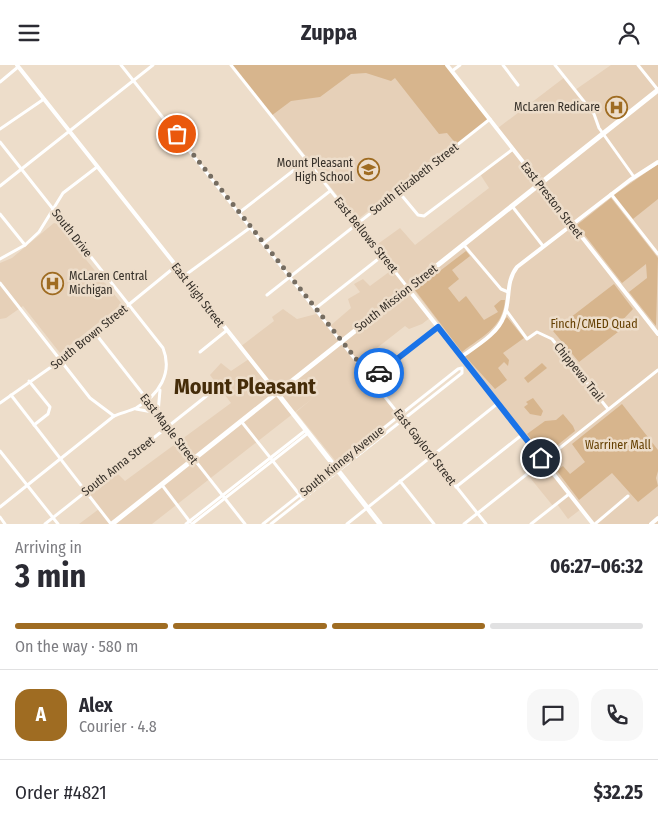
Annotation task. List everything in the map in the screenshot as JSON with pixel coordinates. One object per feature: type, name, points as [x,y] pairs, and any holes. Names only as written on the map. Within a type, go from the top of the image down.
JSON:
[{"type":"main road","name":"South Mission Street","points":[[111,524],[658,91]]},
{"type":"main road","name":"East High Street","points":[[277,393],[380,524]]},
{"type":"street","name":"East Gaylord Street","points":[[121,65],[240,212],[486,524]]},
{"type":"street","points":[[0,186],[153,65]]},
{"type":"street","name":"East Bellows Street","points":[[230,65],[594,524]]},
{"type":"street","name":"East Preston Street","points":[[447,65],[658,334]]},
{"type":"street","points":[[452,71],[460,65]]},
{"type":"street","points":[[503,65],[518,85]]},
{"type":"street","points":[[555,65],[594,114],[603,134],[634,177]]},
{"type":"street","points":[[638,65],[658,91]]},
{"type":"street","points":[[0,81],[18,66]]},
{"type":"street","name":"East High Street","points":[[18,66],[277,393]]},
{"type":"street","points":[[0,129],[44,99]]},
{"type":"street","name":"South Elizabeth Street","points":[[267,295],[490,119]]},
{"type":"street","name":"South Drive","points":[[0,142],[165,354],[167,369],[160,389],[158,413]]},
{"type":"street","points":[[398,191],[418,215],[424,216],[513,148]]},
{"type":"street","points":[[240,212],[307,160]]},
{"type":"street","points":[[461,357],[496,330],[506,310],[508,292],[514,271],[543,246],[611,194],[658,162]]},
{"type":"street","points":[[0,259],[25,245],[39,233],[63,193],[97,167]]},
{"type":"street","points":[[264,243],[330,191]]},
{"type":"street","points":[[611,194],[658,254]]},
{"type":"street","points":[[512,206],[543,246]]},
{"type":"street","points":[[0,214],[25,245]]},
{"type":"street","points":[[184,276],[251,227]]},
{"type":"street","points":[[463,244],[501,289],[508,292]]},
{"type":"street","points":[[316,308],[382,256]]},
{"type":"street","name":"South Brown Street","points":[[0,403],[61,360],[176,266]]},
{"type":"street","points":[[0,283],[90,398],[114,416]]},
{"type":"street","name":"Chippewa Trail","points":[[506,310],[527,339],[537,332],[551,338],[608,409]]},
{"type":"street","points":[[372,379],[438,327]]},
{"type":"street","points":[[200,352],[226,331]]},
{"type":"street","name":"East Maple Street","points":[[95,333],[245,524]]},
{"type":"street","name":"South Kinney Avenue","points":[[263,524],[300,495],[337,468],[403,419],[462,373],[463,369],[458,369],[400,415],[337,468],[303,499],[271,524]]},
{"type":"street","points":[[464,524],[658,370]]},
{"type":"street","points":[[29,381],[50,407],[48,415],[34,425]]},
{"type":"street","points":[[0,507],[114,416],[135,409],[160,389]]},
{"type":"street","name":"South Anna Street","points":[[45,524],[214,389]]},
{"type":"street","points":[[11,395],[111,524]]},
{"type":"street","points":[[347,524],[497,404]]},
{"type":"street","points":[[135,409],[158,413]]},
{"type":"street","points":[[240,421],[303,499]]},
{"type":"street","points":[[161,485],[190,523],[307,431]]},
{"type":"street","points":[[456,487],[523,435]]},
{"type":"street","points":[[0,451],[58,524]]},
{"type":"street","points":[[400,481],[434,524]]},
{"type":"street","points":[[530,524],[569,493]]},
{"type":"street","points":[[594,524],[628,496]]},
{"type":"street","points":[[0,517],[5,524]]},
{"type":"street","points":[[651,524],[658,518]]},
{"type":"shaded area","name":"Mount Pleasant High School","points":[[233,65],[441,65],[484,119],[357,220]]},
{"type":"shaded area","points":[[611,65],[658,65],[658,524],[593,524],[581,509],[568,519],[557,504],[553,506],[527,474],[530,471],[521,458],[526,454],[536,466],[543,461],[564,486],[413,289],[411,291],[431,317],[422,324],[409,329],[405,326],[359,362],[400,415],[338,464],[296,412],[313,398],[152,524],[79,524],[99,509],[88,495],[117,473],[125,481],[231,403],[210,375],[221,363],[231,371],[249,359],[240,347],[274,321],[272,317],[283,309],[297,319],[320,313],[330,326],[351,308],[348,299],[360,292],[354,284],[363,279],[370,286],[393,269],[375,246],[400,228],[415,245],[489,188],[480,174],[513,148],[498,128],[565,77],[575,90]]},
{"type":"shaded area","name":"McLaren Central Michigan","points":[[54,223],[57,224],[122,304],[60,353],[23,306],[6,318],[0,319],[0,263],[12,258]]},
{"type":"green space","points":[[230,65],[447,65],[490,119],[457,145],[447,133],[439,134],[395,78],[391,81],[366,73],[351,74],[320,97],[291,101],[271,116]]},
{"type":"green space","points":[[658,164],[658,199],[633,219],[614,195]]},
{"type":"green space","points":[[611,198],[658,258],[656,326],[629,292],[647,278],[646,264],[622,283],[577,225]]},
{"type":"green space","points":[[466,251],[470,256],[452,270],[459,279],[448,288],[459,302],[466,296],[484,320],[498,312],[494,306],[501,300],[505,300],[503,310],[496,325],[462,352],[415,290]]},
{"type":"green space","name":"Finch/CMED Quad","points":[[614,284],[633,309],[615,328],[618,332],[579,362],[553,331]]},
{"type":"green space","points":[[507,317],[524,338],[503,353],[509,360],[508,366],[504,362],[498,368],[507,380],[495,389],[464,355],[492,333]]},
{"type":"green space","points":[[542,363],[547,368],[528,383],[524,378]]},
{"type":"green space","points":[[533,398],[543,411],[541,416],[530,414],[524,407],[528,404],[526,402]]},
{"type":"green space","name":"Warriner Mall","points":[[622,404],[658,450],[656,478],[658,486],[638,502],[612,473],[579,500],[557,471],[563,466],[570,474],[585,462],[572,444]]},
{"type":"green space","points":[[563,414],[575,431],[544,456],[527,434],[545,421],[556,420]]},
{"type":"way so far","points":[[177,134],[372,379],[379,373]]},
{"type":"place","name":"McLaren Redicare","points":[[616,107]]},
{"type":"place","name":"Mount Pleasant High School","points":[[369,170]]},
{"type":"place","name":"McLaren Central Michigan","points":[[53,283]]},
{"type":"district","name":"Mount Pleasant","points":[[245,386]]},
{"type":"route","points":[[379,373],[438,327],[541,458]]}]
